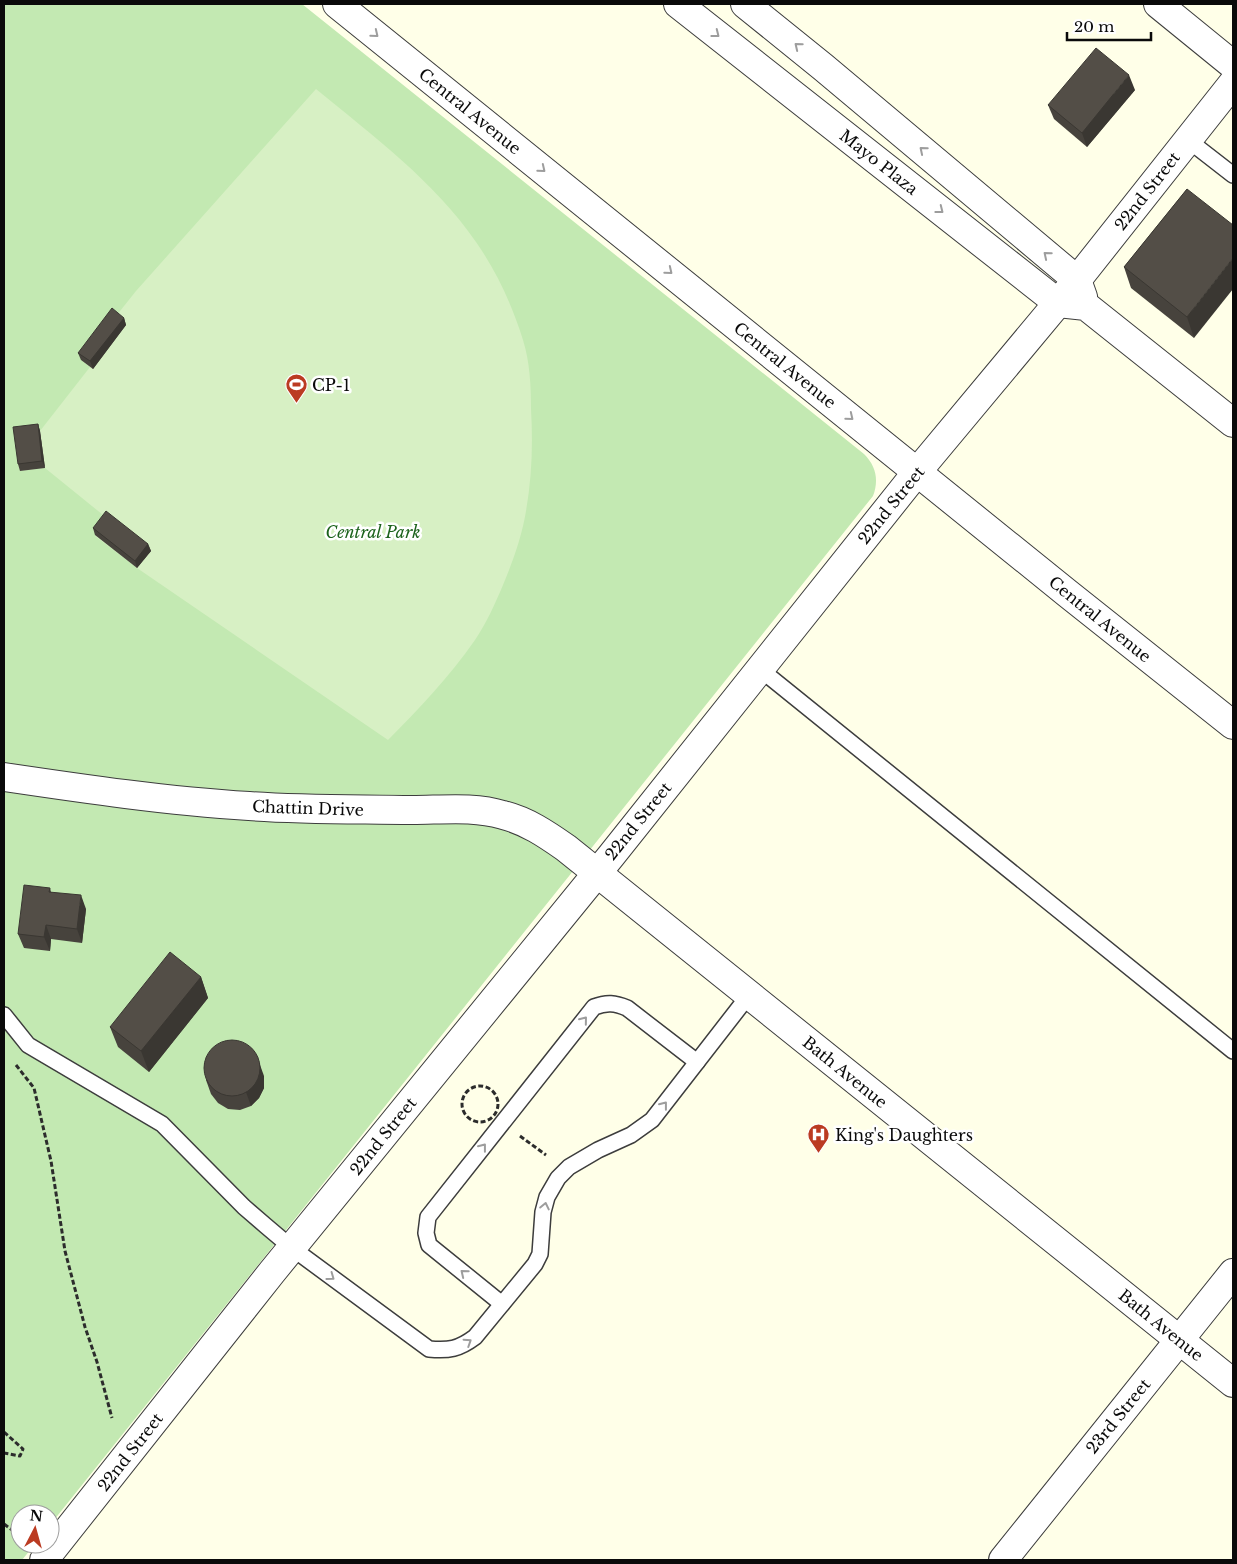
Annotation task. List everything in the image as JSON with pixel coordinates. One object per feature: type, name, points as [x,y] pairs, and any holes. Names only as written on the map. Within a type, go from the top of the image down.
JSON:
[{"type":"street","name":"Mayo Plaza","points":[[678,4],[1058,303]]},
{"type":"street","points":[[745,4],[823,67],[1076,280],[1086,306],[1233,424]]},
{"type":"street","points":[[1158,4],[1233,65]]},
{"type":"street","name":"Central Avenue","points":[[344,6],[1233,726]]},
{"type":"street","name":"22nd Street","points":[[44,1560],[292,1248],[597,873],[917,472],[1058,303],[1233,83]]},
{"type":"street","points":[[1058,303],[1086,306]]},
{"type":"street","name":"Chattin Drive","points":[[4,777],[154,798],[250,806],[477,810],[502,814],[542,831],[597,873]]},
{"type":"street","name":"Bath Avenue","points":[[597,873],[1233,1383]]},
{"type":"street","name":"23rd Street","points":[[1003,1560],[1233,1273]]},
{"type":"lane","points":[[1188,140],[1233,175]]},
{"type":"lane","points":[[760,669],[1233,1051]]},
{"type":"lane","points":[[4,1015],[28,1044],[162,1124],[244,1207],[292,1248],[429,1349],[445,1351],[463,1346],[475,1337],[535,1264],[540,1254],[543,1212],[547,1197],[558,1178],[569,1167],[598,1150],[631,1135],[652,1120],[749,995]]},
{"type":"lane","points":[[502,1304],[429,1245],[426,1233],[428,1217],[594,1007],[604,1003],[628,1008],[697,1062]]},
{"type":"path","points":[[13,1059],[34,1088],[51,1161],[65,1251],[84,1327],[98,1362],[112,1418]]},
{"type":"path","points":[[474,1121],[465,1115],[462,1107],[463,1097],[466,1093],[478,1086],[487,1087],[495,1094]]},
{"type":"path","points":[[461,1089],[466,1093]]},
{"type":"path","points":[[4,1432],[23,1450],[20,1456],[4,1453]]},
{"type":"green space","name":"Central Park","points":[[4,4],[302,4],[864,454],[874,468],[875,490],[873,496],[60,1512],[60,1504],[10,1504],[10,1554],[27,1554],[22,1560],[4,1560]]},
{"type":"green space","name":"CP-1","points":[[316,89],[381,142],[422,179],[476,242],[497,277],[514,314],[525,348],[530,374],[532,460],[530,486],[522,530],[510,567],[490,614],[475,640],[455,667],[388,740],[137,568],[95,536],[108,519],[45,468],[20,471],[16,434],[40,431],[90,367],[81,360],[136,291]]},
{"type":"building","points":[[1096,48],[1129,75],[1082,133],[1048,105]]},
{"type":"building","points":[[1187,189],[1233,225],[1233,258],[1187,317],[1124,267]]},
{"type":"building","points":[[112,308],[124,318],[90,361],[78,353]]},
{"type":"building","points":[[38,424],[42,461],[18,464],[13,427]]},
{"type":"building","points":[[106,511],[148,544],[135,561],[93,528]]},
{"type":"building","points":[[24,885],[50,888],[49,892],[81,895],[77,929],[46,925],[44,937],[18,934]]},
{"type":"building","points":[[170,952],[201,977],[141,1051],[110,1027]]},
{"type":"building","points":[[232,1040],[247,1045],[255,1053],[260,1068],[255,1083],[247,1091],[232,1096],[217,1091],[209,1083],[204,1068],[209,1053],[217,1045]]},
{"type":"place","name":"CP-1","points":[[296,404]]},
{"type":"place","name":"King's Daughters","points":[[819,1154]]}]
